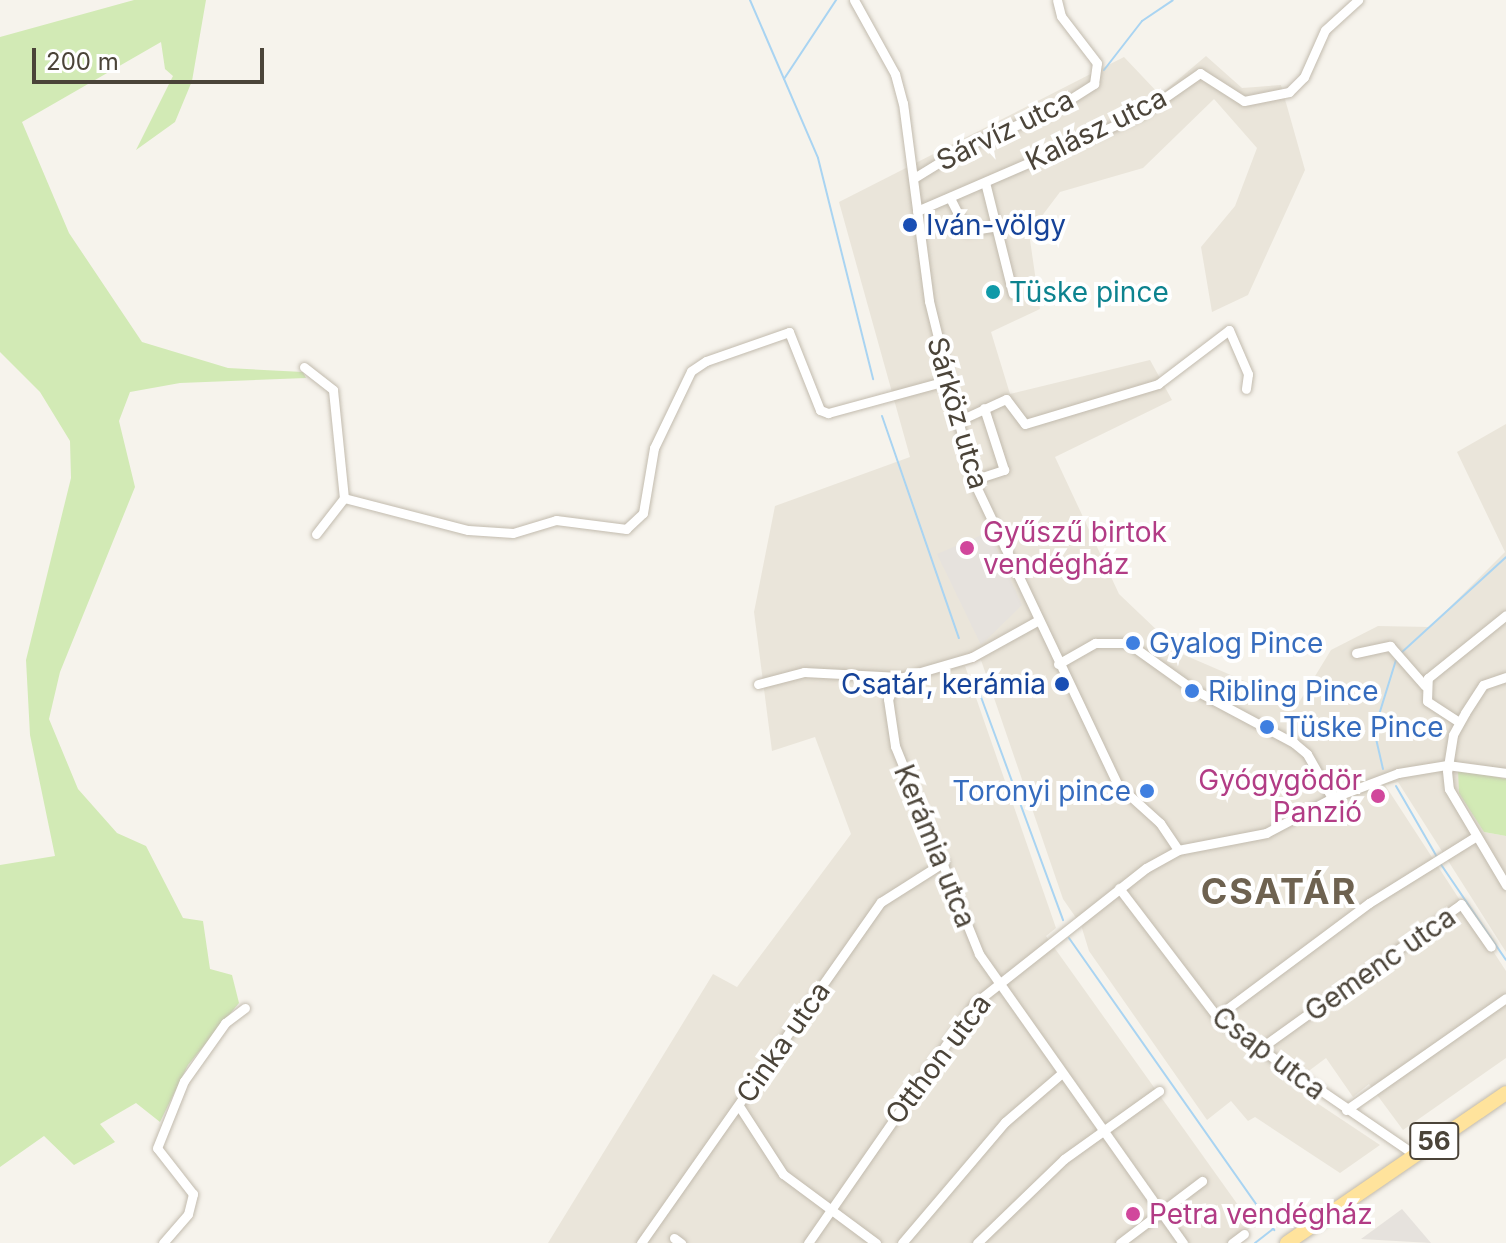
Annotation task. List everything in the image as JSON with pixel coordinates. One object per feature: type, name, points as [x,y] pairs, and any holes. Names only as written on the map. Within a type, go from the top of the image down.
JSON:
[{"type":"main road","name":"56","points":[[1289,1242],[1506,1093]]},
{"type":"street","name":"Sárköz utca","points":[[854,0],[895,74],[946,381],[973,480],[1037,621],[1118,785],[1160,823],[1178,850]]},
{"type":"street","name":"Sárvíz utca","points":[[914,178],[954,152],[1053,110],[1094,84],[1097,63],[1061,16],[1057,0]]},
{"type":"street","name":"Kalász utca","points":[[917,211],[1141,114],[1200,73],[1244,101],[1289,92],[1304,77],[1325,30],[1358,0]]},
{"type":"street","points":[[985,182],[1013,294]]},
{"type":"street","points":[[950,198],[967,231],[997,226]]},
{"type":"street","points":[[956,422],[1006,399],[1025,424],[1143,389],[1167,379],[1229,330],[1248,374],[1246,389]]},
{"type":"street","points":[[344,498],[468,530],[513,533],[556,520],[626,529],[643,513],[654,448],[691,371],[706,361],[789,332],[820,410],[828,413],[946,381]]},
{"type":"street","points":[[304,367],[333,390],[344,498],[316,534]]},
{"type":"street","points":[[973,480],[1004,470],[984,408]]},
{"type":"street","points":[[1425,686],[1438,668],[1506,615]]},
{"type":"street","points":[[758,684],[804,672],[900,677],[972,657],[1037,621]]},
{"type":"street","points":[[1058,664],[1095,643],[1128,643],[1191,688],[1294,743],[1315,766],[1332,798]]},
{"type":"street","points":[[1356,653],[1390,646],[1425,686],[1434,710],[1459,722]]},
{"type":"street","name":"Kerámia utca","points":[[900,677],[888,699],[895,746],[979,954],[1183,1243]]},
{"type":"street","points":[[1506,677],[1483,685],[1459,722],[1447,765],[1449,789],[1506,885]]},
{"type":"street","points":[[1178,850],[1266,833],[1332,798],[1398,773],[1447,765],[1506,773]]},
{"type":"street","points":[[1216,1017],[1431,861],[1475,837]]},
{"type":"street","name":"Otthon utca","points":[[808,1243],[945,1042],[998,981],[1119,888],[1178,850]]},
{"type":"street","name":"Cinka utca","points":[[641,1243],[881,902],[944,862]]},
{"type":"street","name":"Csap utca","points":[[1119,888],[1216,1017],[1258,1050],[1414,1154]]},
{"type":"street","name":"Gemenc utca","points":[[1258,1050],[1461,904],[1491,947]]},
{"type":"street","points":[[1346,1110],[1506,998]]},
{"type":"street","points":[[163,1243],[188,1214],[193,1194],[157,1148],[184,1081],[225,1023],[245,1008]]},
{"type":"street","points":[[902,1243],[1005,1122],[1062,1073]]},
{"type":"street","points":[[977,1243],[1049,1172],[1103,1129],[1159,1091]]},
{"type":"street","points":[[739,1106],[783,1174],[832,1207],[876,1243]]},
{"type":"street","points":[[1120,1243],[1202,1181]]},
{"type":"street","points":[[1232,1243],[1244,1234]]},
{"type":"shaded area","points":[[1206,56],[1242,88],[1281,85],[1305,170],[1248,295],[1212,312],[1201,247],[1235,206],[1257,148],[1214,99],[1143,168],[1060,192],[1029,233],[1040,309],[991,332],[1010,394],[1150,360],[1172,400],[1055,457],[1119,594],[1182,654],[1298,704],[1331,650],[1378,626],[1430,627],[1505,552],[1457,452],[1506,424],[1506,779],[1486,774],[1484,832],[1506,836],[1506,952],[1398,782],[1385,785],[1506,971],[1506,1058],[1403,1130],[1369,1084],[1353,1097],[1326,1058],[1290,1085],[1380,1145],[1340,1173],[1255,1117],[1248,1121],[1231,1101],[1207,1120],[1089,951],[1081,925],[1063,899],[981,660],[965,666],[1056,928],[1046,936],[1253,1226],[1228,1243],[548,1243],[713,974],[737,987],[851,834],[815,737],[772,751],[754,612],[775,506],[910,457],[839,202],[1124,57],[1160,95]]},
{"type":"shaded area","points":[[989,532],[1022,605],[981,645],[937,554]]},
{"type":"shaded area","points":[[1402,1209],[1431,1243],[1361,1239]]},
{"type":"green space","points":[[134,0],[206,0],[192,81],[175,122],[136,150],[173,76],[165,69],[161,42],[22,122],[69,233],[142,342],[228,368],[303,372],[306,378],[180,383],[130,392],[119,421],[135,487],[60,672],[49,719],[78,789],[117,833],[146,846],[183,918],[203,921],[210,969],[232,975],[239,1003],[188,1065],[160,1122],[136,1103],[100,1124],[115,1142],[74,1165],[44,1136],[0,1167],[0,865],[55,856],[30,735],[26,660],[71,478],[70,441],[40,392],[0,352],[0,37]]},
{"type":"green space","points":[[1458,769],[1506,779],[1506,836],[1484,832],[1459,793]]},
{"type":"waterway","points":[[750,0],[818,158],[873,379]]},
{"type":"waterway","points":[[784,79],[836,0]]},
{"type":"waterway","points":[[1104,70],[1142,21],[1173,0]]},
{"type":"waterway","points":[[882,416],[959,638]]},
{"type":"waterway","points":[[1401,653],[1506,557]]},
{"type":"waterway","points":[[1383,769],[1374,731],[1396,660]]},
{"type":"waterway","points":[[974,678],[1063,920]]},
{"type":"waterway","points":[[1396,786],[1437,857]]},
{"type":"waterway","points":[[1440,863],[1506,960]]},
{"type":"waterway","points":[[1069,938],[1274,1230]]},
{"type":"waterway","points":[[1255,1243],[1273,1229]]},
{"type":"place","name":"Iván-völgy","points":[[910,225]]},
{"type":"place","name":"Tüske pince","points":[[993,292]]},
{"type":"place","name":"Gyűszű birtok vendégház","points":[[967,548]]},
{"type":"place","name":"Gyalog Pince","points":[[1133,643]]},
{"type":"place","name":"Csatár, kerámia","points":[[1062,684]]},
{"type":"place","name":"Ribling Pince","points":[[1192,691]]},
{"type":"place","name":"Tüske Pince","points":[[1267,727]]},
{"type":"place","name":"Toronyi pince","points":[[1147,791]]},
{"type":"place","name":"Gyógygödör Panzió","points":[[1378,796]]},
{"type":"place","name":"Petra vendégház","points":[[1133,1214]]},
{"type":"district","name":"CSATÁR","points":[[1279,892]]}]
